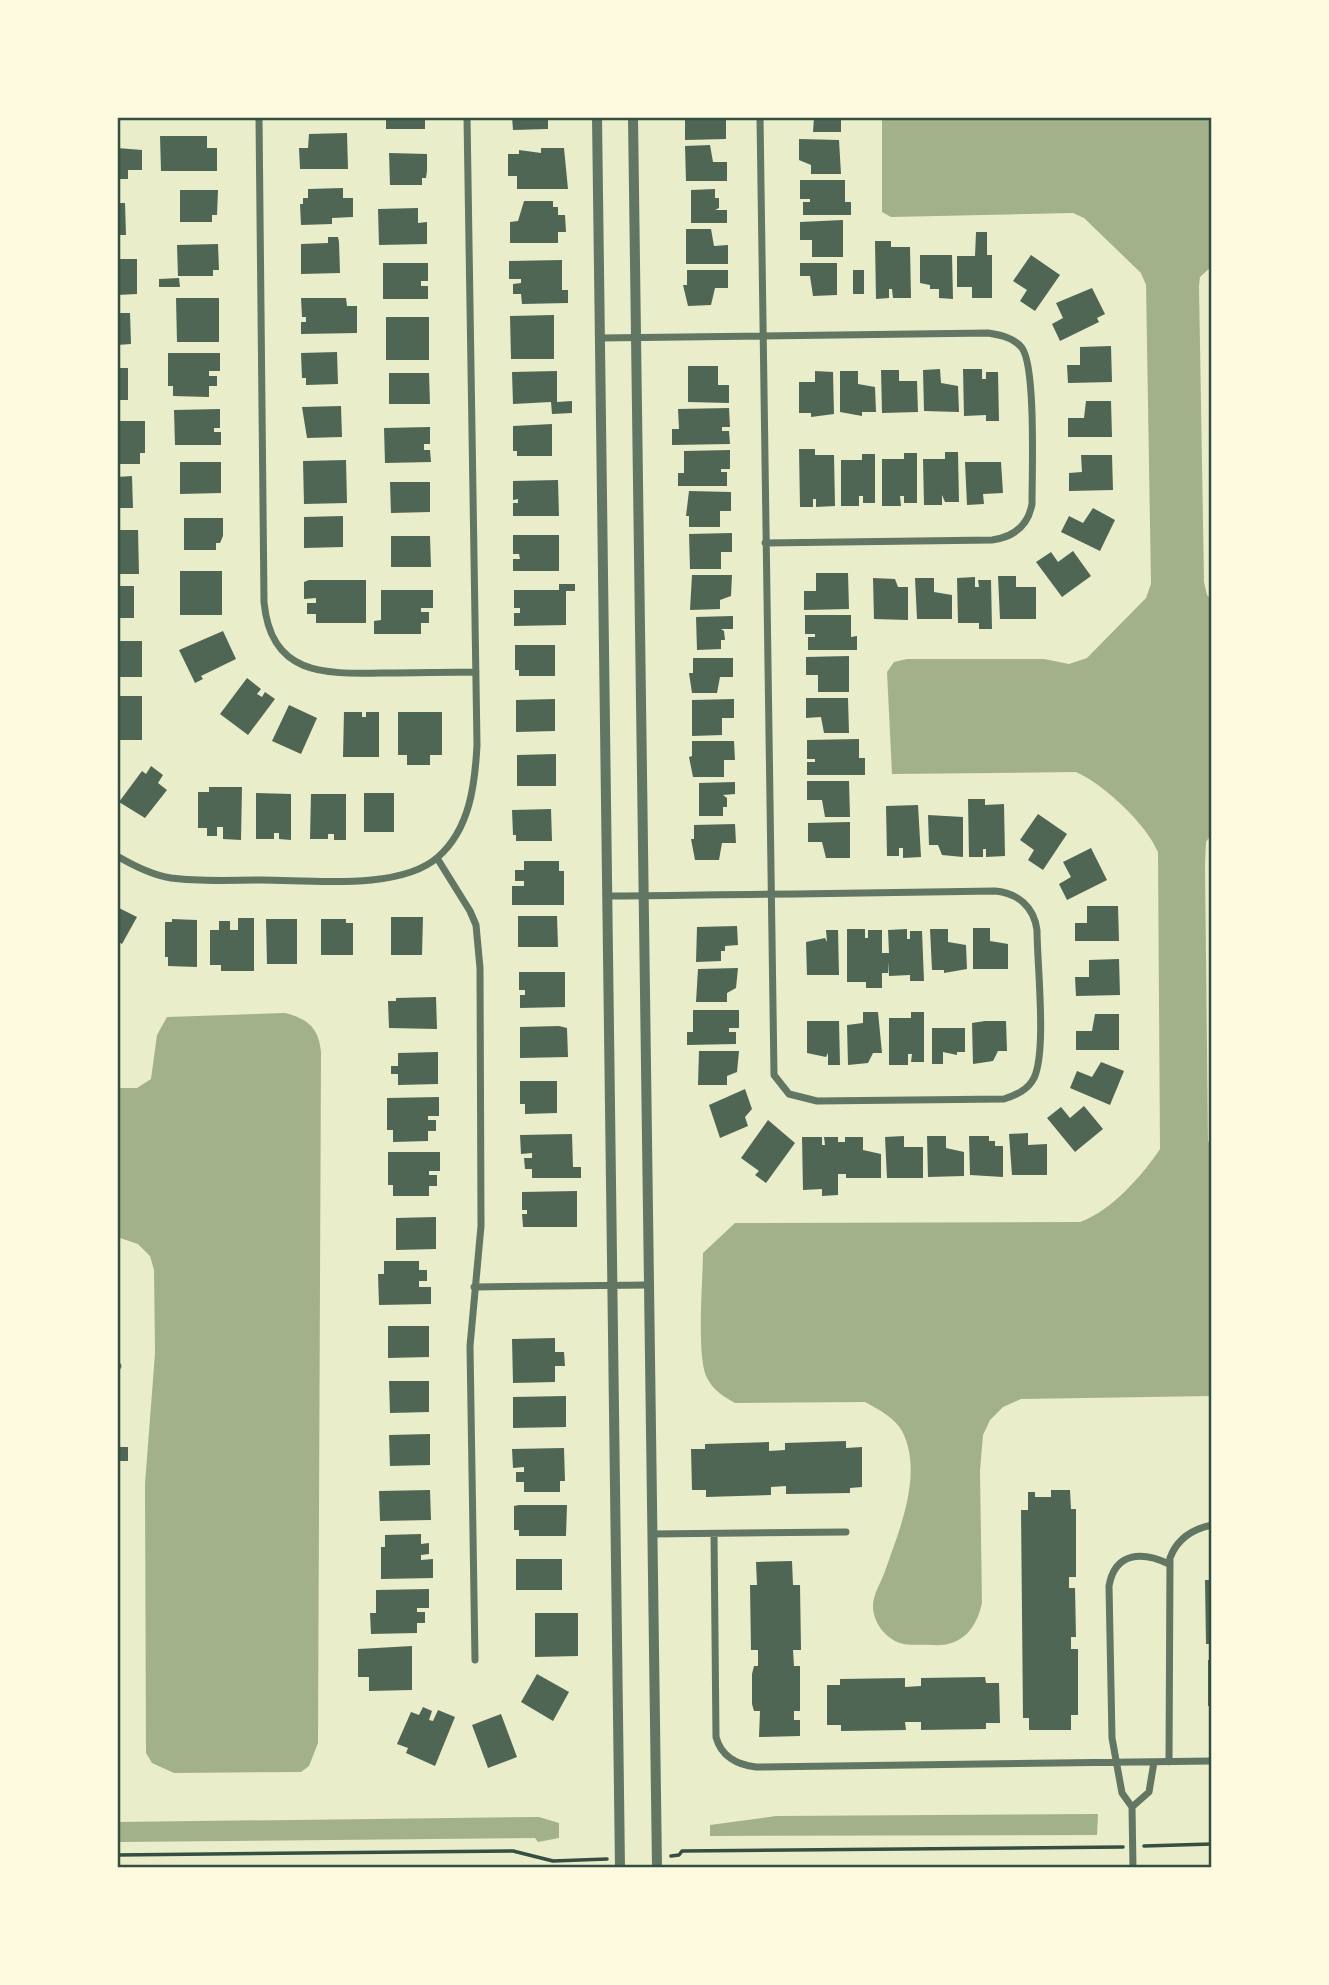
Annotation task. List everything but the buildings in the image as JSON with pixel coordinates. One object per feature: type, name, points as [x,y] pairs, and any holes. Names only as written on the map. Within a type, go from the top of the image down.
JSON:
[{"type":"street","points":[[259,117],[264,602],[268,628],[282,652],[302,666],[334,673],[476,672]]},
{"type":"street","points":[[117,856],[156,874],[205,880],[366,880],[410,872],[437,858],[461,823],[474,785],[476,672],[467,117]]},
{"type":"street","points":[[597,117],[620,1863]]},
{"type":"street","points":[[633,117],[656,1862]]},
{"type":"street","points":[[607,896],[643,896],[769,894],[995,891],[1009,893],[1022,901],[1032,913],[1037,930],[1039,1059],[1034,1078],[1028,1086],[1009,1097],[994,1100],[810,1101],[795,1097],[785,1090],[777,1080],[772,1065],[769,894],[760,117]]},
{"type":"street","points":[[600,338],[988,333],[1010,339],[1021,348],[1029,369],[1031,504],[1024,524],[1016,532],[992,540],[765,543]]},
{"type":"street","points":[[437,858],[467,902],[476,925],[478,945],[481,1226],[470,1346],[475,1660]]},
{"type":"street","points":[[474,1287],[649,1285]]},
{"type":"street","points":[[1169,1762],[1169,1564],[1181,1540],[1196,1529],[1212,1525]]},
{"type":"street","points":[[652,1534],[846,1532]]},
{"type":"street","points":[[713,1534],[716,1737],[724,1754],[731,1759],[756,1767],[1212,1761]]},
{"type":"street","points":[[1133,1868],[1132,1807],[1122,1793],[1115,1763],[1111,1725],[1111,1577],[1116,1567],[1133,1556],[1146,1555],[1169,1564]]},
{"type":"street","points":[[1132,1807],[1149,1792],[1154,1762]]},
{"type":"path","points":[[1160,1845],[1212,1844]]},
{"type":"path","points":[[656,1862],[679,1855],[682,1851],[1112,1847]]},
{"type":"path","points":[[117,1855],[513,1851],[553,1861],[620,1863]]},
{"type":"shaded area","points":[[882,117],[1212,117],[1212,266],[1200,277],[1199,286],[1204,582],[1207,595],[1212,600],[1212,833],[1206,842],[1205,865],[1208,1141],[1212,1148],[1212,1396],[1021,1399],[1003,1407],[990,1420],[983,1435],[980,1471],[982,1603],[976,1621],[966,1635],[942,1645],[895,1641],[881,1629],[875,1618],[874,1597],[902,1520],[910,1483],[908,1447],[899,1426],[865,1402],[735,1403],[716,1390],[707,1378],[702,1353],[703,1253],[735,1223],[1080,1222],[1103,1210],[1125,1191],[1160,1149],[1158,852],[1152,841],[1112,796],[1076,772],[892,774],[887,672],[894,662],[907,659],[1044,659],[1069,664],[1087,658],[1146,598],[1151,584],[1146,285],[1141,273],[1084,218],[1073,213],[891,217],[882,212]]},
{"type":"shaded area","points":[[285,1013],[300,1018],[311,1026],[318,1037],[321,1052],[318,1743],[309,1766],[301,1772],[174,1773],[152,1763],[146,1753],[145,1484],[155,1353],[154,1270],[150,1256],[138,1244],[117,1237],[117,1088],[137,1088],[151,1079],[157,1035],[167,1017]]},
{"type":"shaded area","points":[[1098,1814],[1097,1835],[710,1836],[710,1825],[776,1816]]},
{"type":"shaded area","points":[[539,1817],[559,1823],[559,1838],[538,1842],[535,1838],[117,1842],[117,1822]]}]
